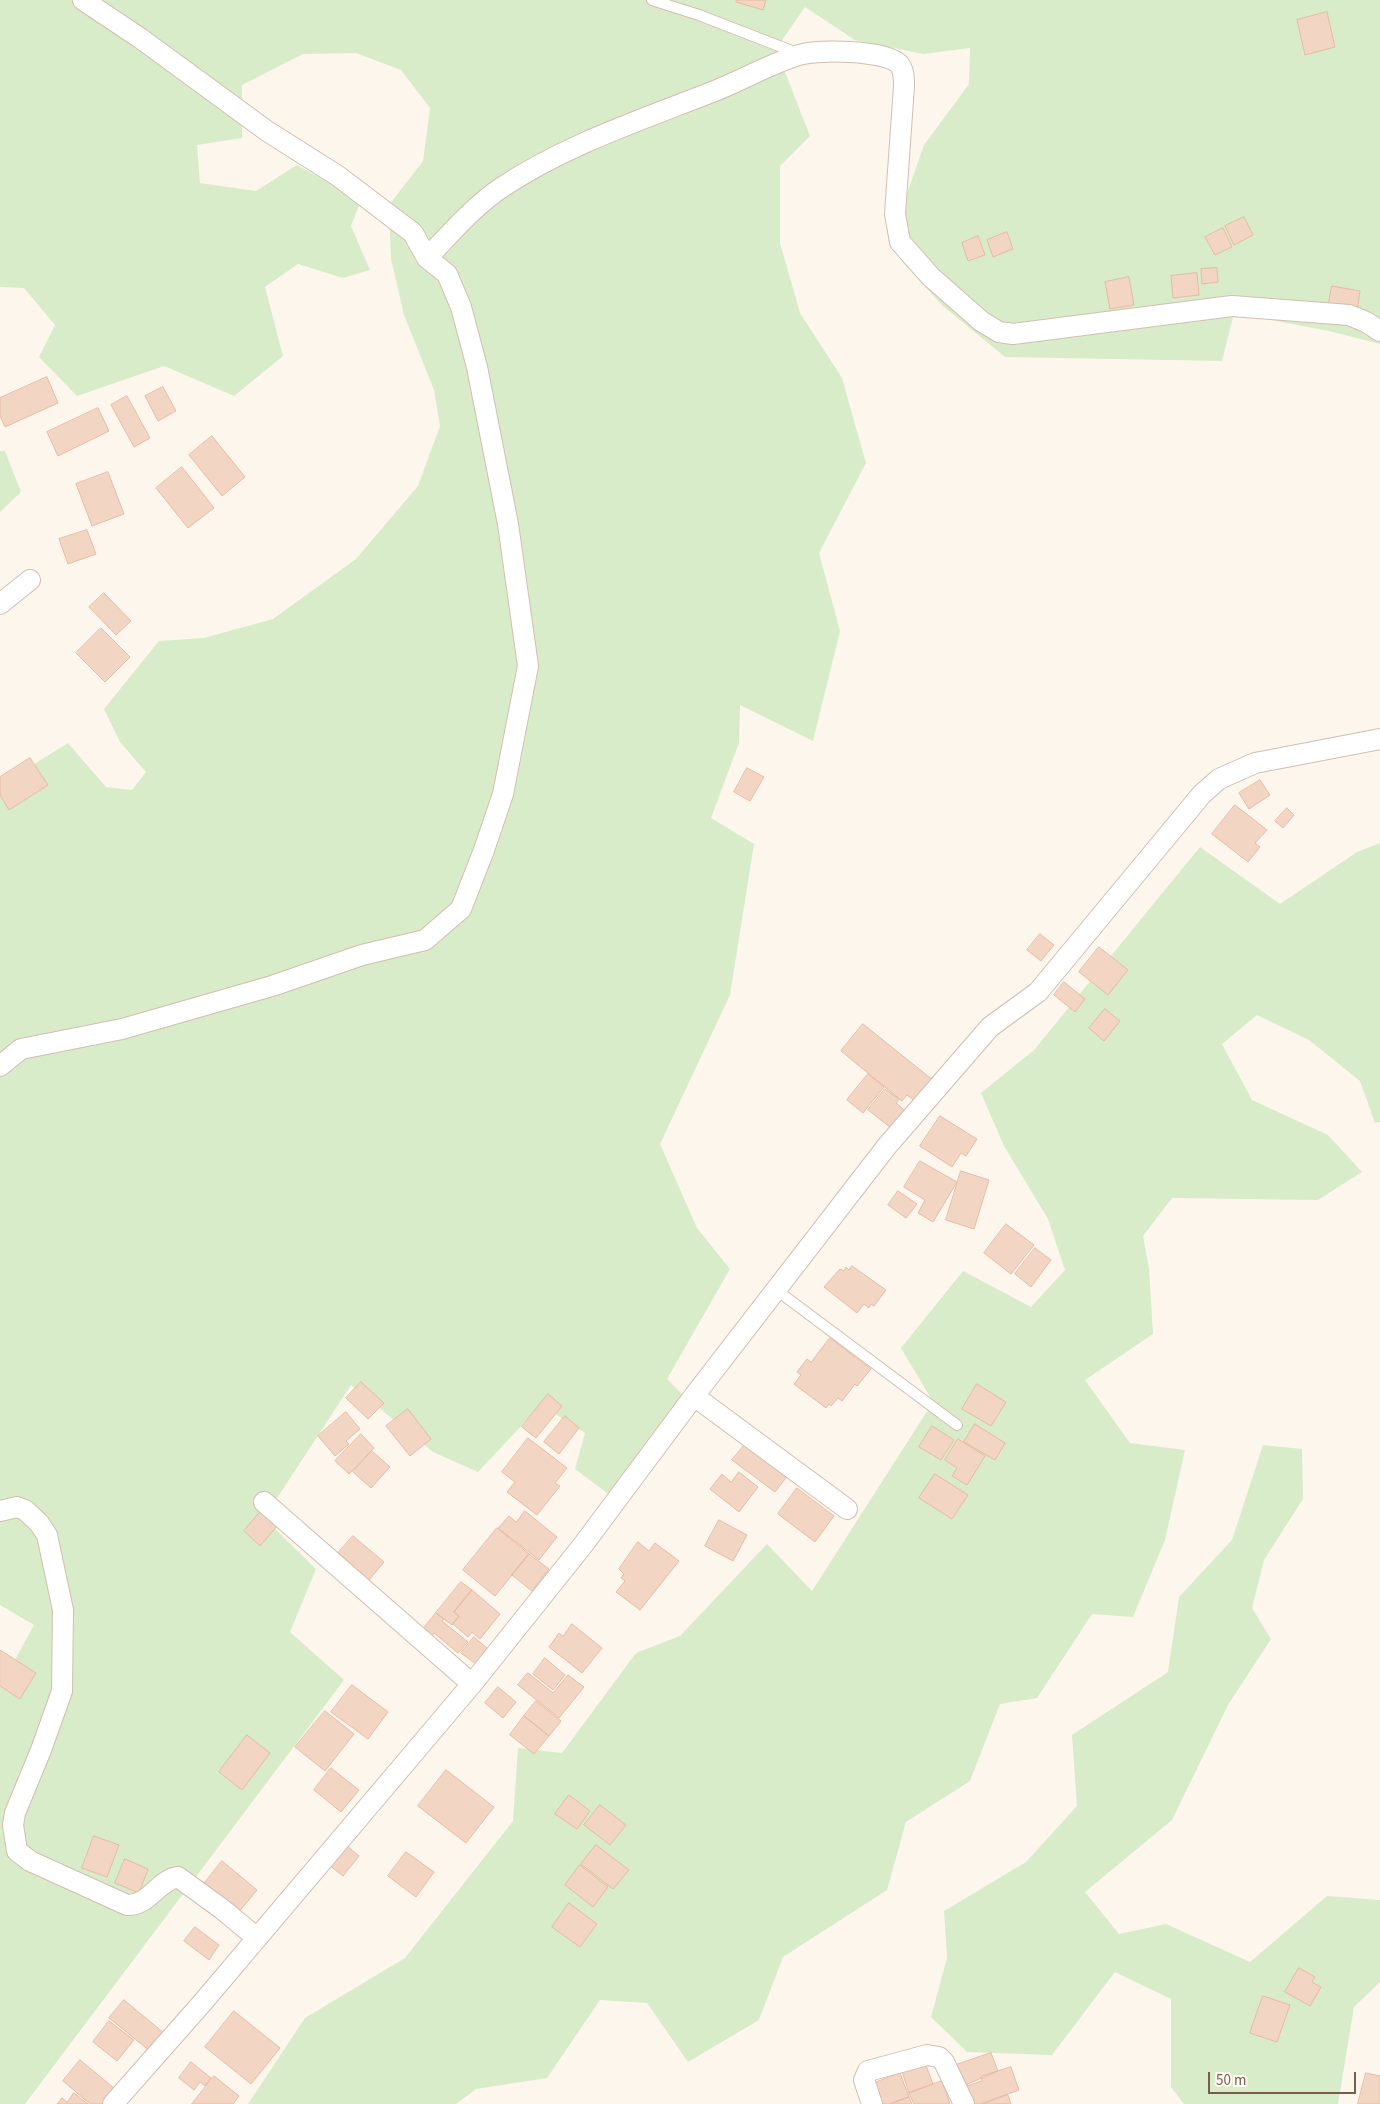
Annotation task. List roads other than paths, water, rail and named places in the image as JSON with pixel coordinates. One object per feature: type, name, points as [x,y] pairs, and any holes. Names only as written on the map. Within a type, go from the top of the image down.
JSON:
[{"type":"street","points":[[0,1066],[21,1049],[122,1029],[272,986],[362,954],[425,940],[460,909],[503,794],[528,666],[508,524],[477,367],[461,307],[447,274],[427,258],[413,233],[338,176],[267,131],[140,38],[83,0]]},
{"type":"street","points":[[427,258],[462,221],[500,188],[546,162],[610,132],[800,55],[838,52],[886,57],[898,64],[902,69],[904,86],[895,214],[900,242],[931,277],[981,321],[999,332],[1013,334],[1232,306],[1349,316],[1366,322],[1380,331]]},
{"type":"street","points":[[0,604],[30,580]]},
{"type":"street","points":[[113,2104],[257,1938],[472,1684],[583,1545],[775,1289],[887,1146],[990,1027],[1038,992],[1202,794],[1219,779],[1255,763],[1380,738]]},
{"type":"street","points":[[694,1396],[846,1509]]},
{"type":"street","points":[[264,1502],[472,1684]]},
{"type":"street","points":[[0,1511],[17,1507],[25,1510],[39,1523],[47,1535],[63,1610],[62,1691],[41,1750],[15,1813],[14,1838],[17,1851],[30,1861],[127,1905],[134,1905],[149,1897],[172,1878],[180,1878],[257,1938]]},
{"type":"street","points":[[872,2104],[864,2080],[868,2071],[927,2054],[939,2057],[944,2062],[964,2104]]},
{"type":"lane","points":[[652,0],[699,15],[800,55]]},
{"type":"lane","points":[[775,1289],[957,1425]]}]
